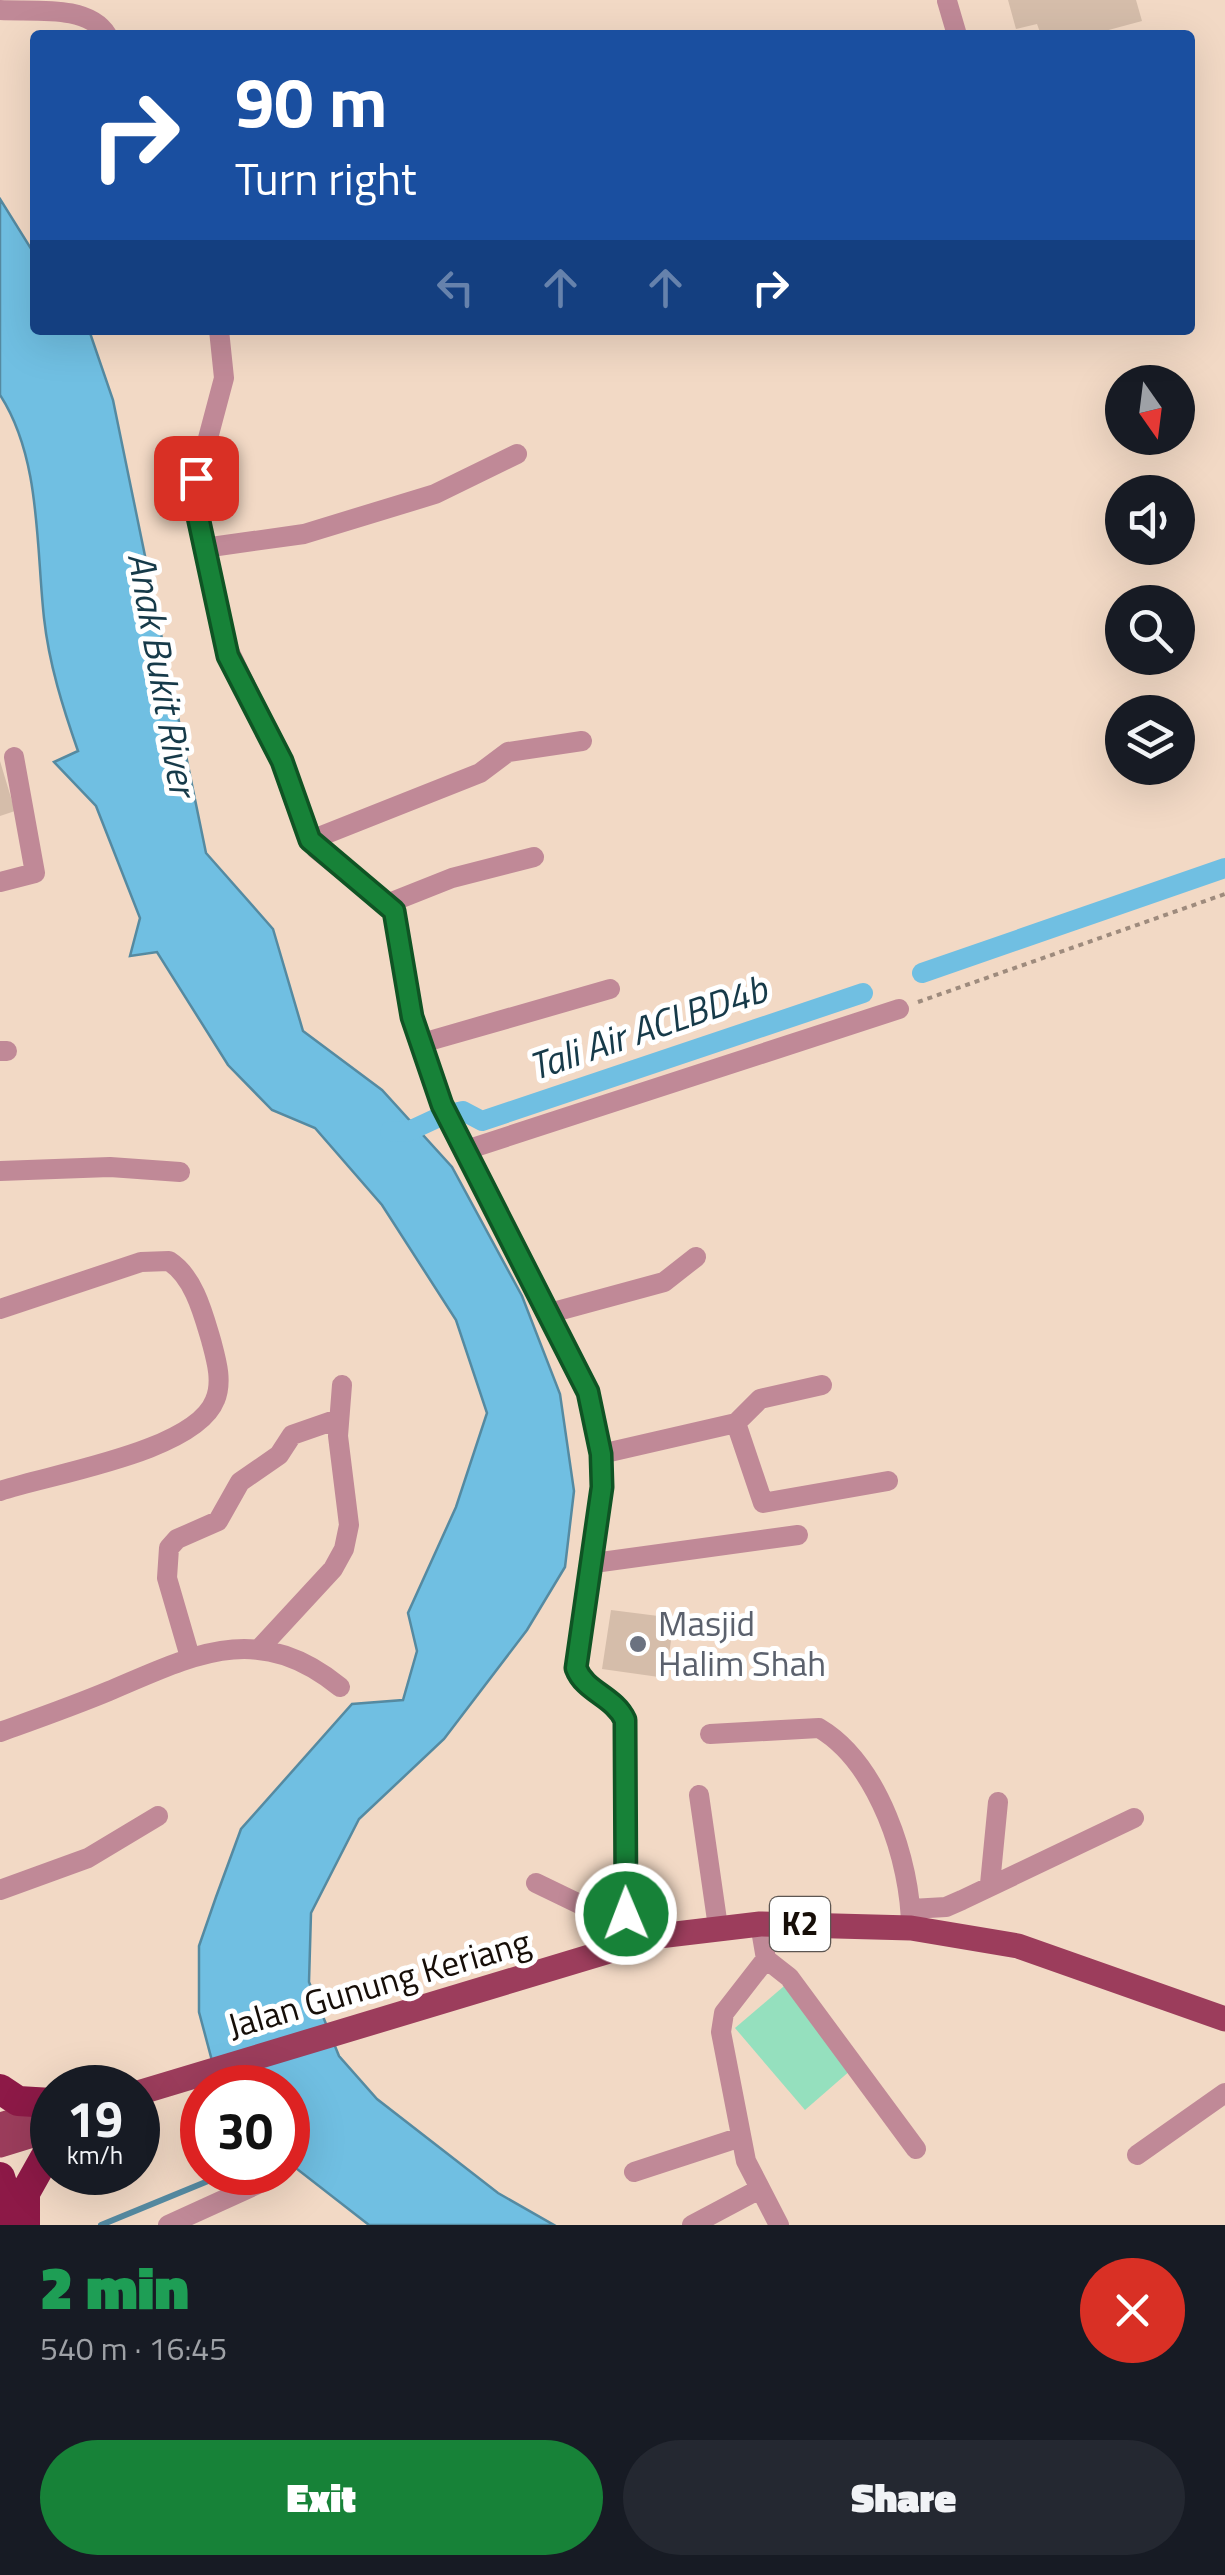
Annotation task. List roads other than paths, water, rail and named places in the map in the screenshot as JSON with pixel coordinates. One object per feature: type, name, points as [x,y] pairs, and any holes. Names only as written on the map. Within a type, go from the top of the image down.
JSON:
[{"type":"highway","points":[[0,2090],[30,2103]]},
{"type":"highway","points":[[0,2177],[15,2225]]},
{"type":"highway","points":[[25,2225],[25,2193],[30,2184]]},
{"type":"main road","name":"Jalan Gunung Keriang","points":[[160,2085],[376,2024],[629,1936],[760,1924],[911,1919],[1018,1946],[1225,2019]]},
{"type":"main road","points":[[0,2125],[30,2115]]},
{"type":"main road","points":[[0,2146],[30,2137]]},
{"type":"street","points":[[947,1],[955,30]]},
{"type":"street","points":[[0,10],[88,18],[101,30]]},
{"type":"street","points":[[219,335],[224,378],[194,491],[228,656],[282,761],[310,840],[389,903],[422,1044],[463,1152],[588,1392],[601,1454],[594,1562],[576,1668],[585,1683],[616,1702],[625,1720],[629,1936]]},
{"type":"street","points":[[204,548],[304,534],[435,494],[517,454]]},
{"type":"street","points":[[310,840],[480,773],[501,754],[582,741]]},
{"type":"street","points":[[0,882],[35,873],[14,758]]},
{"type":"street","points":[[389,903],[452,878],[534,857]]},
{"type":"street","points":[[422,1044],[610,989]]},
{"type":"street","points":[[463,1152],[899,1009]]},
{"type":"street","points":[[0,1172],[110,1167],[180,1172]]},
{"type":"street","points":[[550,1314],[664,1282],[696,1257]]},
{"type":"street","points":[[0,1310],[142,1262],[168,1261],[186,1276],[203,1314],[218,1366],[218,1389],[208,1413],[173,1437],[0,1490]]},
{"type":"street","points":[[260,1648],[333,1569],[344,1548],[348,1500],[338,1419],[342,1385]]},
{"type":"street","points":[[601,1454],[736,1422],[760,1399],[822,1385]]},
{"type":"street","points":[[190,1657],[167,1578],[169,1548],[177,1540],[218,1521],[240,1482],[279,1455],[292,1435],[338,1419]]},
{"type":"street","points":[[736,1422],[764,1503],[888,1481]]},
{"type":"street","points":[[594,1562],[798,1534]]},
{"type":"street","points":[[0,1732],[190,1657],[230,1647],[260,1648],[323,1673],[340,1687]]},
{"type":"street","points":[[710,1734],[790,1726],[819,1728],[835,1737],[859,1764],[893,1838],[911,1919],[946,1907],[990,1884],[1023,1875],[1134,1818]]},
{"type":"street","points":[[699,1795],[718,1927]]},
{"type":"street","points":[[990,1884],[998,1802]]},
{"type":"street","points":[[0,1890],[98,1854],[158,1816]]},
{"type":"street","points":[[536,1882],[629,1936]]},
{"type":"street","points":[[760,1924],[766,1959],[789,1977],[916,2149]]},
{"type":"street","points":[[766,1959],[729,2005],[721,2023],[741,2137],[758,2190],[779,2225]]},
{"type":"street","points":[[1137,2155],[1225,2093]]},
{"type":"street","points":[[634,2172],[741,2137]]},
{"type":"street","points":[[692,2225],[758,2190]]},
{"type":"street","points":[[168,2225],[234,2195]]},
{"type":"water","name":"Anak Bukit River","points":[[0,199],[30,247],[30,335],[91,335],[113,400],[206,853],[273,929],[303,1031],[382,1090],[452,1167],[522,1296],[560,1394],[574,1491],[565,1567],[527,1630],[444,1739],[359,1819],[311,1913],[309,1982],[339,2056],[377,2099],[498,2193],[554,2225],[369,2225],[310,2179],[310,2065],[213,2065],[199,2012],[199,1946],[241,1829],[352,1704],[403,1700],[417,1651],[408,1613],[456,1507],[487,1413],[456,1320],[382,1205],[315,1128],[272,1110],[228,1065],[157,952],[130,956],[140,918],[96,806],[54,762],[78,751],[46,635],[30,474],[13,420],[0,395]]},
{"type":"waterway","name":"Tali Air ACLBD4b","points":[[922,973],[1225,868]]},
{"type":"waterway","name":"Tali Air ACLBD4b","points":[[454,1113],[463,1111],[482,1121],[863,993]]},
{"type":"waterway","name":"Tali Air ACLBD4b","points":[[390,1131],[407,1132],[435,1119]]},
{"type":"waterway","points":[[101,2225],[180,2193]]},
{"type":"place","name":"Masjid Halim Shah","points":[[638,1644]]}]
